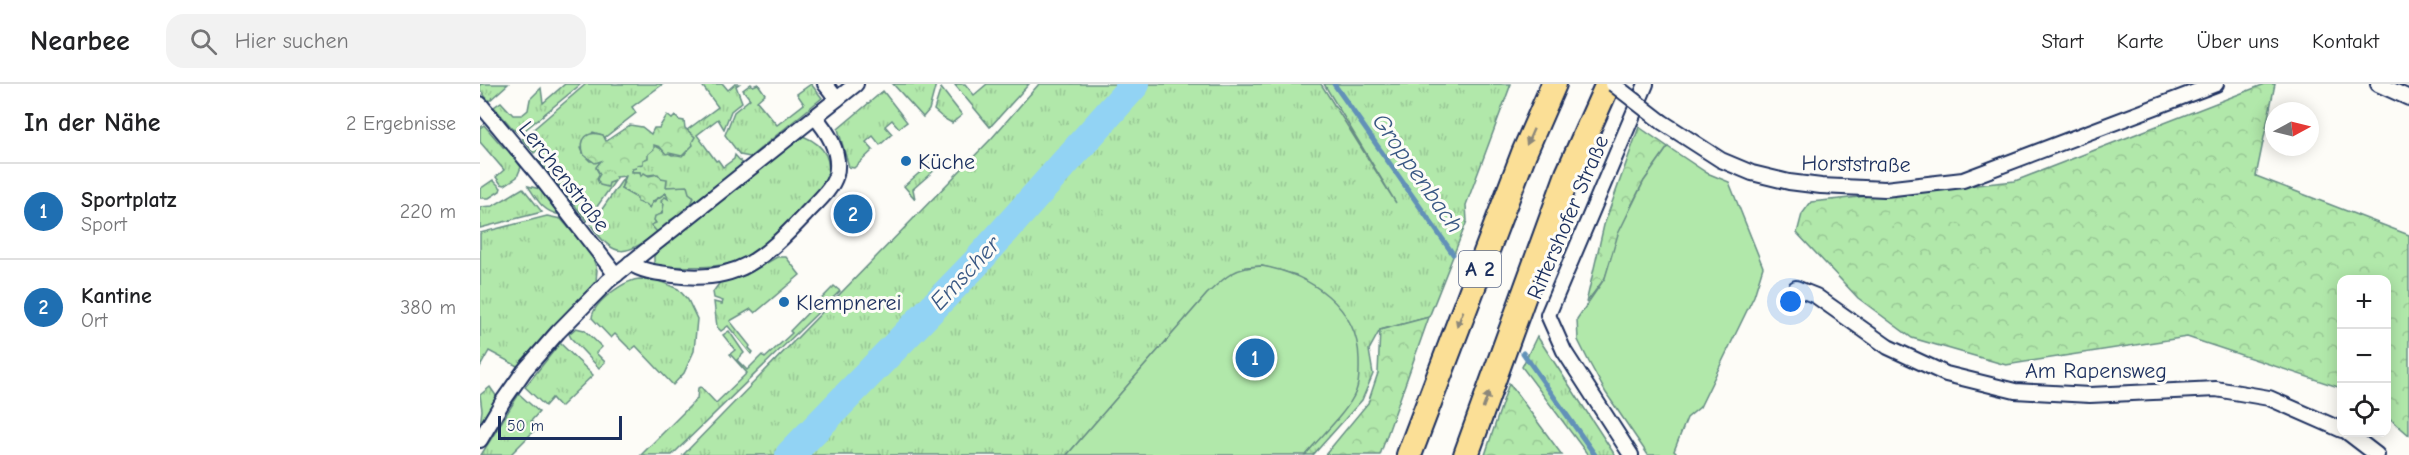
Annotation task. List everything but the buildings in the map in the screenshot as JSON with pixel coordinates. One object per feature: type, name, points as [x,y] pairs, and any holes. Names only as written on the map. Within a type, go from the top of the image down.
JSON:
[{"type":"highway","name":"A 2","points":[[1409,455],[1524,153],[1554,84]]},
{"type":"highway","name":"A 2","points":[[1466,455],[1568,174],[1608,84]]},
{"type":"street","points":[[825,84],[837,99]]},
{"type":"street","points":[[480,440],[498,408],[524,371],[558,332],[616,275],[856,84]]},
{"type":"street","name":"Horststraße","points":[[1613,84],[1662,122],[1721,160],[1752,173],[1790,182],[1821,186],[1885,189],[1963,180],[2216,84]]},
{"type":"street","name":"Rittershofer Straße","points":[[1630,455],[1564,351],[1548,315],[1646,84]]},
{"type":"street","points":[[2378,84],[2409,98]]},
{"type":"street","name":"Lerchenstraße","points":[[480,104],[538,174],[616,275]]},
{"type":"street","points":[[630,263],[645,271],[693,279],[745,268],[765,255],[822,197],[835,179],[837,167],[834,148],[830,137],[815,117]]},
{"type":"street","name":"Am Rapensweg","points":[[1796,288],[1816,296],[1888,347],[1953,376],[2015,391],[2068,394],[2216,389],[2269,398],[2337,428]]},
{"type":"street","points":[[2354,437],[2377,455]]},
{"type":"green space","points":[[480,84],[508,84],[489,101],[480,90]]},
{"type":"green space","points":[[565,84],[581,84],[520,134],[494,107],[501,102],[513,115],[522,115],[528,110],[530,99],[541,88],[543,103]]},
{"type":"green space","points":[[586,84],[663,84],[632,107],[636,113],[604,138],[603,135],[593,132],[581,148],[590,161],[601,161],[596,168],[600,175],[609,183],[615,181],[587,221],[539,160],[543,156],[538,150],[534,153],[522,139]]},
{"type":"green space","points":[[701,84],[723,84],[728,90],[735,84],[739,84],[736,86],[742,102],[731,111],[724,129],[718,119],[697,135],[723,167],[734,159],[735,155],[743,164],[690,205],[693,196],[675,188],[666,187],[656,174],[641,176],[640,172],[632,172],[632,168],[645,158],[654,145],[672,155],[685,154],[693,136],[687,130],[718,107]]},
{"type":"green space","points":[[751,84],[753,86],[758,84],[765,94],[757,101],[777,125],[804,104],[797,94],[811,84],[822,98],[750,157],[740,155],[725,135],[734,112],[750,99],[743,90]]},
{"type":"green space","points":[[893,84],[936,84],[929,110],[923,117]]},
{"type":"green space","points":[[956,84],[965,84],[974,95],[987,84],[1029,84],[990,127]]},
{"type":"green space","points":[[1039,84],[1321,84],[1396,203],[1324,84],[1511,84],[1466,205],[1467,221],[1429,317],[1380,330],[1369,350],[1373,374],[1362,400],[1313,455],[1305,455],[1346,407],[1296,275],[1262,266],[1245,267],[1207,294],[1067,455],[683,455],[991,139]]},
{"type":"green space","points":[[2265,84],[2275,84],[2271,102],[2265,102],[2265,132],[2256,176],[2409,235],[2409,435],[2391,419],[2391,275],[2337,275],[2337,387],[2187,337],[2006,365],[1912,338],[1858,298],[1797,233],[1802,214],[1811,202],[2015,181]]},
{"type":"green space","points":[[941,88],[962,115],[952,123],[934,110]]},
{"type":"green space","points":[[883,91],[907,122],[899,128],[892,120],[885,126],[892,134],[880,145],[873,136],[866,142],[873,150],[854,168],[849,167],[838,129]]},
{"type":"green space","points":[[667,115],[672,119],[675,116],[684,121],[685,128],[695,137],[693,145],[682,156],[666,154],[660,147],[654,145],[648,158],[643,160],[643,164],[632,169],[632,172],[640,172],[641,176],[644,173],[649,176],[658,174],[661,178],[667,179],[666,187],[687,186],[689,193],[694,197],[687,208],[669,221],[669,225],[661,232],[657,232],[651,225],[656,223],[655,216],[662,214],[664,204],[661,200],[665,197],[668,199],[666,193],[653,201],[649,208],[621,189],[626,176],[616,177],[608,187],[600,185],[597,179],[600,174],[596,167],[601,161],[595,163],[584,155],[582,144],[586,137],[593,134],[603,135],[606,141],[630,125],[642,127],[651,134],[654,128],[659,128]]},
{"type":"green space","points":[[484,125],[504,148],[508,149],[521,167],[517,177],[505,185],[501,184],[496,177],[504,170],[480,142],[480,128]]},
{"type":"green space","points":[[1639,127],[1668,147],[1644,181],[1631,206],[1605,278],[1586,303],[1604,225]]},
{"type":"green space","points":[[803,136],[817,144],[826,155],[828,168],[824,184],[760,248],[737,261],[708,267],[658,266],[654,263],[656,253]]},
{"type":"green space","points":[[1668,147],[1707,173],[1729,182],[1763,267],[1754,296],[1700,407],[1687,418],[1674,451],[1678,455],[1648,455],[1606,393],[1589,362],[1578,340],[1577,319],[1605,278],[1618,234],[1644,181]]},
{"type":"green space","points":[[932,162],[937,168],[913,189],[915,199],[904,186]]},
{"type":"green space","points":[[625,176],[621,189],[650,205],[666,192],[669,197],[661,202],[664,204],[663,209],[655,221],[657,232],[637,246],[621,251],[607,244],[591,225]]},
{"type":"green space","points":[[493,180],[501,188],[500,191],[489,198],[480,198],[480,189]]},
{"type":"green space","points":[[528,186],[540,189],[561,215],[545,208]]},
{"type":"green space","points":[[523,188],[542,212],[480,228],[480,207],[493,206]]},
{"type":"green space","points":[[547,216],[561,219],[592,255],[597,270],[596,281],[519,367],[489,351],[480,367],[480,233]]},
{"type":"green space","points":[[777,257],[786,257],[800,275],[755,313],[751,309],[730,321],[750,346],[753,352],[751,354],[728,326],[721,331],[717,327],[714,302],[722,304],[723,301],[714,298],[713,292],[721,281],[746,275]]},
{"type":"green space","points":[[1262,266],[1280,270],[1314,285],[1341,309],[1357,340],[1359,371],[1356,391],[1340,416],[1305,455],[1067,455],[1207,294],[1232,274],[1245,268]]},
{"type":"green space","points":[[641,279],[657,280],[678,289],[688,300],[697,319],[694,351],[684,373],[673,385],[636,346],[631,350],[615,334],[611,338],[592,318],[598,305],[611,292],[627,283]]},
{"type":"green space","points":[[834,286],[840,291],[672,455],[641,455],[697,399],[698,388],[701,387],[716,403],[747,373],[730,354],[735,350],[723,335],[729,331],[744,353],[737,360],[747,370],[762,355],[765,358],[792,333],[790,331]]},
{"type":"green space","points":[[1429,317],[1380,455],[1325,455],[1368,403],[1378,373],[1380,330]]},
{"type":"green space","points":[[576,328],[584,330],[602,347],[596,353],[605,362],[599,368],[571,338],[569,334]]},
{"type":"green space","points":[[1537,336],[1615,455],[1588,455],[1522,367]]},
{"type":"green space","points":[[560,343],[593,375],[560,407],[552,398],[545,406],[525,387]]},
{"type":"green space","points":[[1509,383],[1562,455],[1485,455]]},
{"type":"green space","points":[[490,387],[497,397],[480,426],[482,410],[480,395]]},
{"type":"green space","points":[[519,394],[539,412],[531,421],[537,428],[510,455],[481,455]]},
{"type":"waterway","name":"Emscher","points":[[790,455],[975,264],[1135,84]]},
{"type":"waterway","name":"Groppenbach","points":[[1334,84],[1453,254]]},
{"type":"waterway","name":"Groppenbach","points":[[1523,353],[1595,455]]},
{"type":"place","name":"Küche","points":[[906,161]]},
{"type":"place","name":"Kantine","points":[[853,214]]},
{"type":"place","name":"Klempnerei","points":[[784,302]]},
{"type":"place","name":"Sportplatz","points":[[1255,358]]}]
